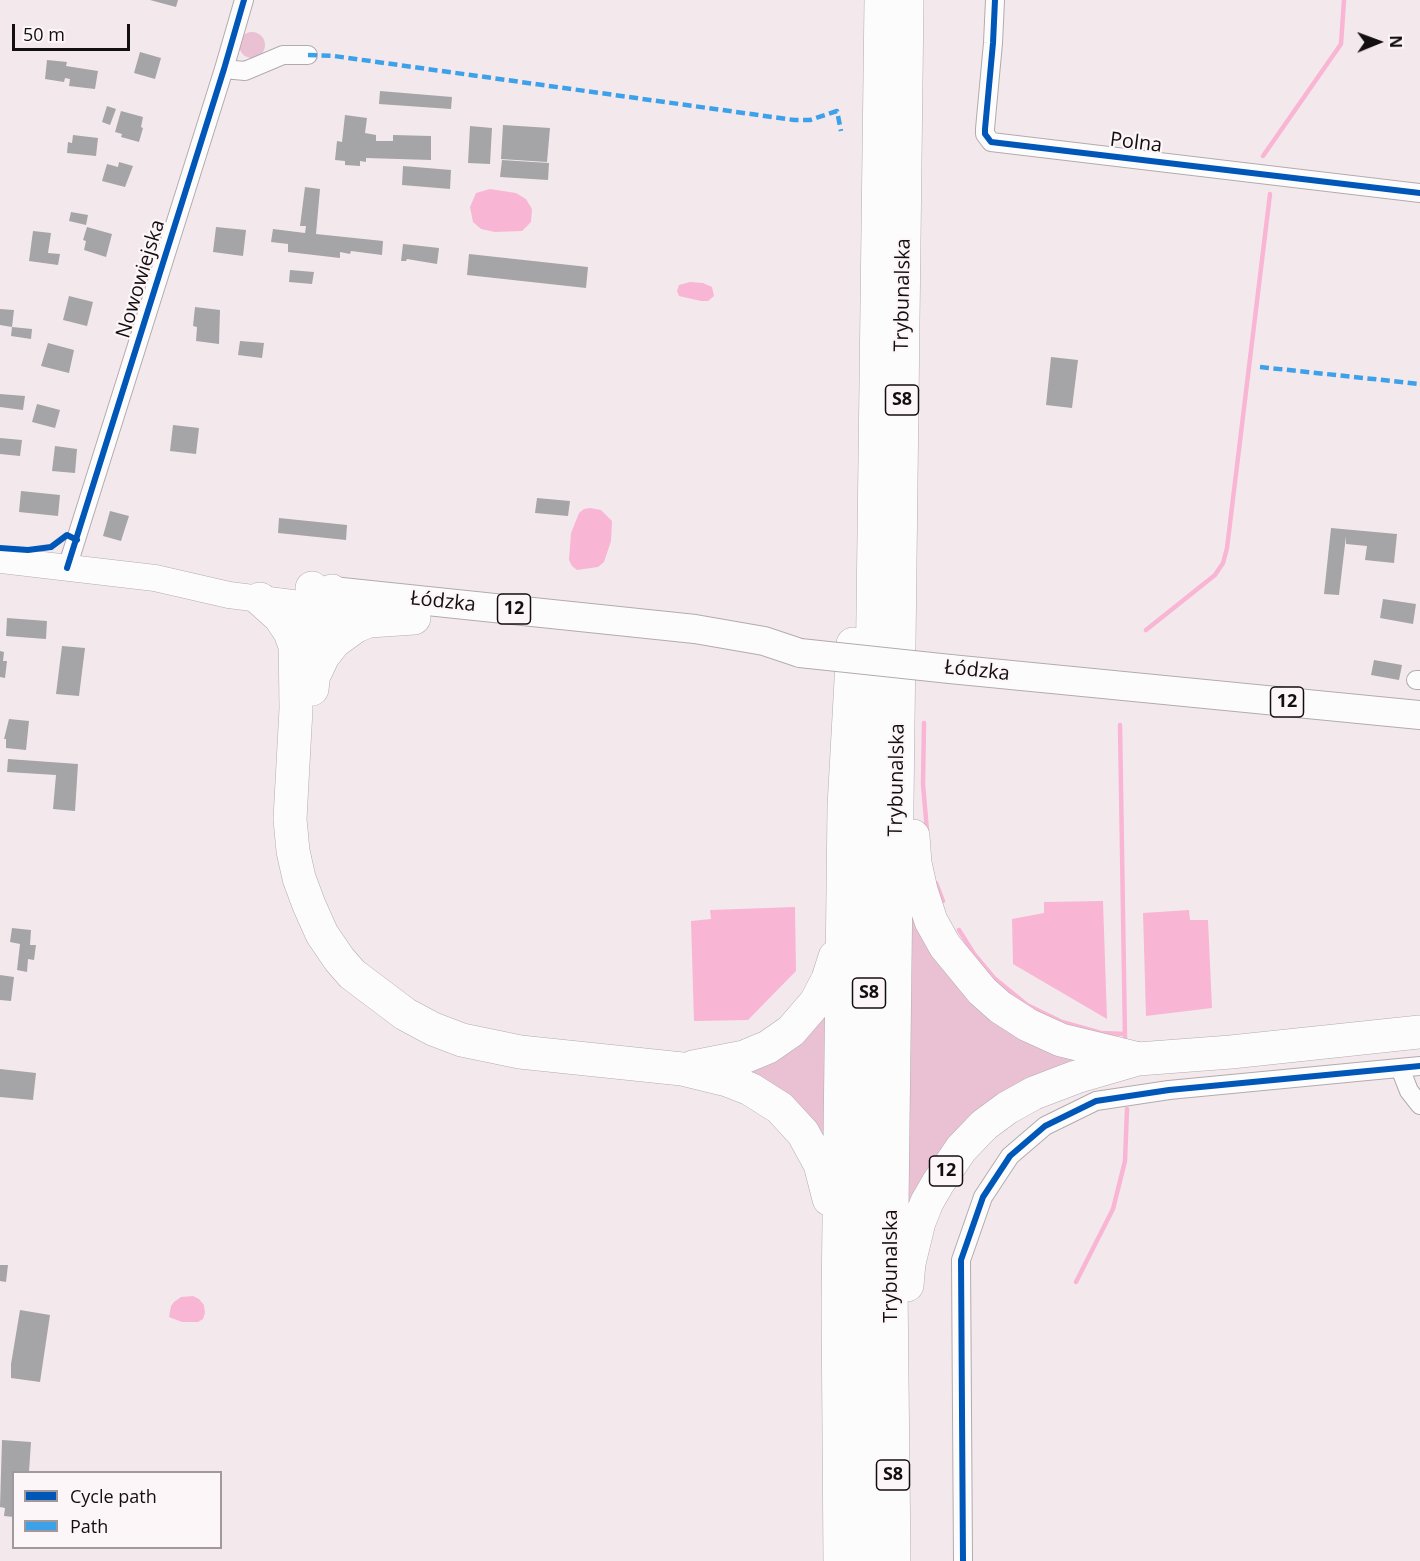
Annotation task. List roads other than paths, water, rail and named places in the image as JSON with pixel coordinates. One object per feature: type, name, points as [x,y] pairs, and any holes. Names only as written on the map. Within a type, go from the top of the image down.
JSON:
[{"type":"highway","name":"Trybunalska","points":[[867,1561],[866,1275],[881,0]]},
{"type":"highway","name":"Trybunalska","points":[[894,1561],[891,1286],[908,0]]},
{"type":"highway","points":[[840,1561],[838,1303],[846,740],[861,510],[876,424]]},
{"type":"highway","points":[[314,675],[320,622],[317,597]]},
{"type":"highway","name":"12","points":[[317,597],[297,624],[296,709],[290,819],[293,851],[299,878],[322,934],[352,974],[393,1005],[423,1024],[449,1036],[520,1052],[682,1069],[728,1080],[758,1093],[780,1108],[807,1140],[820,1164],[828,1190],[838,1303]]},
{"type":"highway","points":[[260,600],[284,622],[295,646]]},
{"type":"highway","name":"12","points":[[371,987],[336,926],[318,884],[307,848],[302,819],[309,712],[314,675],[329,647],[350,629],[369,621],[414,618]]},
{"type":"highway","points":[[898,682],[915,863],[931,921],[945,946],[982,991],[1000,1007],[1028,1025],[1061,1040],[1138,1059]]},
{"type":"highway","points":[[682,1069],[738,1059],[752,1054],[776,1042],[797,1025],[816,1002],[828,979],[834,963],[843,914]]},
{"type":"highway","name":"12","points":[[892,1389],[903,1332],[909,1263],[919,1222],[927,1202],[961,1149],[984,1125],[1007,1108],[1034,1093],[1076,1077],[1138,1059],[1420,1032]]},
{"type":"main road","name":"Łódzka","points":[[0,560],[155,578],[229,596],[260,600],[317,597],[695,629],[764,641],[800,653]]},
{"type":"main road","name":"Łódzka","points":[[155,578],[201,577],[317,597],[414,618],[653,643],[753,652],[800,653],[1420,715]]},
{"type":"street","name":"Nowowiejska","points":[[68,568],[244,0]]},
{"type":"street","name":"Polna","points":[[995,0],[985,129],[985,134],[991,142],[1420,193]]},
{"type":"street","points":[[224,69],[245,71],[284,55],[308,55]]},
{"type":"street","points":[[963,1561],[961,1260],[983,1197],[1010,1156],[1045,1126],[1096,1101],[1169,1090],[1420,1066]]},
{"type":"street","points":[[1400,1068],[1409,1091],[1420,1105]]},
{"type":"waterway","points":[[1263,156],[1341,44],[1344,0]]},
{"type":"waterway","points":[[1146,630],[1215,575],[1223,563],[1227,548],[1270,194]]},
{"type":"waterway","points":[[924,723],[923,784],[927,831]]},
{"type":"waterway","points":[[1120,725],[1125,1038]]},
{"type":"waterway","points":[[936,883],[943,901]]},
{"type":"waterway","points":[[959,930],[974,954],[994,978],[1027,1005],[1062,1022],[1101,1033],[1125,1034]]},
{"type":"waterway","points":[[1076,1282],[1113,1209],[1125,1161],[1127,1109]]}]
